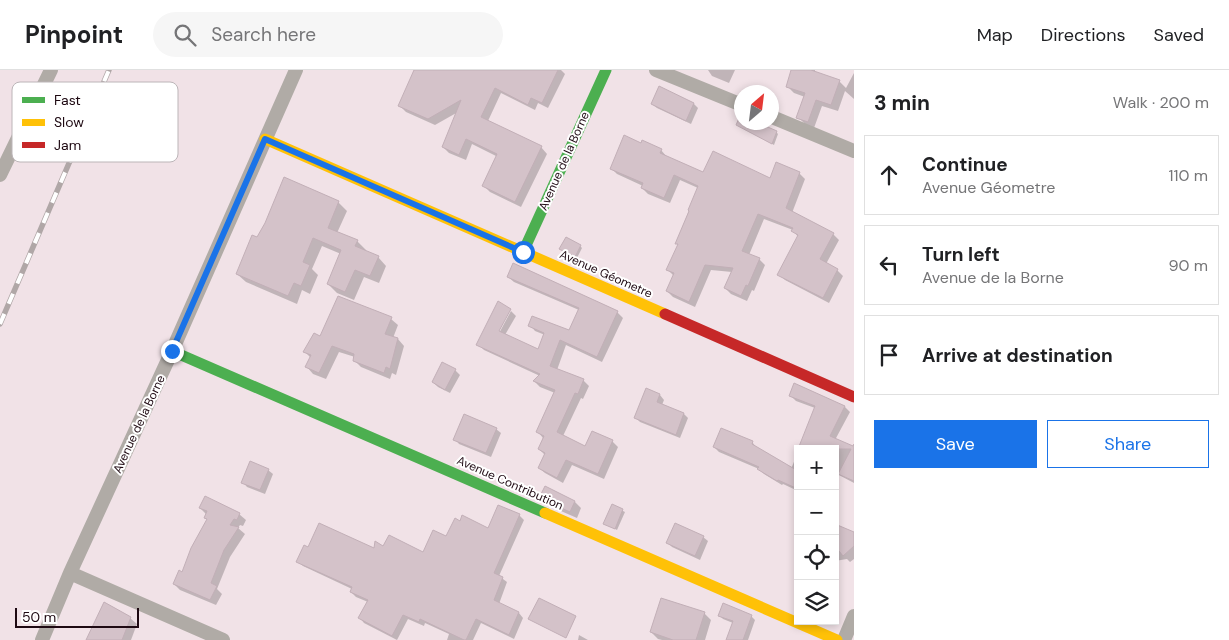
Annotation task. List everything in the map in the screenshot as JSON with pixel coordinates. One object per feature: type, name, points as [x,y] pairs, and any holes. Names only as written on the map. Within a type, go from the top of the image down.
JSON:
[{"type":"street","points":[[45,82],[51,70]]},
{"type":"street","name":"Avenue de la Borne","points":[[42,640],[70,573],[172,351],[296,70]]},
{"type":"street","name":"Avenue de la Borne","points":[[523,252],[606,70]]},
{"type":"street","points":[[656,70],[734,102]]},
{"type":"street","points":[[779,120],[854,151]]},
{"type":"street","name":"Avenue Géometre","points":[[265,139],[854,396]]},
{"type":"street","points":[[0,175],[12,150]]},
{"type":"street","name":"Avenue Contribution","points":[[172,351],[837,640]]},
{"type":"street","points":[[70,573],[224,640]]},
{"type":"street","points":[[844,640],[854,616]]},
{"type":"building","points":[[414,70],[558,70],[542,103],[531,98],[528,105],[495,88],[481,117],[542,146],[515,202],[482,186],[497,154],[466,139],[459,155],[442,147],[461,100],[428,119],[398,106]]},
{"type":"building","points":[[791,70],[811,70],[840,80],[831,105],[816,100],[808,122],[796,118],[805,93],[786,87]]},
{"type":"building","points":[[659,86],[694,103],[686,121],[651,104]]},
{"type":"building","points":[[745,130],[777,131],[772,144]]},
{"type":"building","points":[[624,135],[641,143],[642,140],[662,149],[660,153],[703,172],[713,151],[770,178],[776,162],[800,172],[786,208],[834,233],[820,259],[838,269],[823,298],[777,275],[798,235],[791,231],[793,228],[758,214],[742,251],[760,258],[748,286],[746,285],[741,296],[724,288],[733,268],[705,265],[689,302],[666,291],[674,273],[666,270],[678,244],[675,244],[698,186],[674,175],[664,198],[641,188],[643,183],[610,169]]},
{"type":"building","points":[[284,177],[339,201],[328,228],[358,240],[355,246],[379,256],[370,276],[355,270],[345,292],[327,284],[341,250],[313,238],[303,262],[310,265],[301,286],[294,283],[288,296],[236,274],[252,235],[257,237],[265,223]]},
{"type":"building","points":[[566,237],[581,245],[575,257],[559,249]]},
{"type":"building","points":[[513,263],[618,311],[597,357],[560,340],[550,366],[584,379],[578,394],[575,393],[557,432],[585,446],[592,431],[613,440],[598,474],[566,460],[557,478],[538,468],[545,453],[538,449],[544,436],[536,432],[555,390],[533,381],[540,374],[476,345],[498,301],[511,309],[499,331],[538,349],[544,333],[528,326],[532,316],[569,330],[579,308],[507,277]]},
{"type":"building","points":[[338,296],[392,317],[385,334],[398,338],[390,369],[386,367],[384,373],[353,361],[354,354],[332,346],[319,373],[305,367],[311,355],[303,352],[314,333],[320,336]]},
{"type":"building","points":[[442,362],[456,369],[445,390],[432,382]]},
{"type":"building","points":[[794,383],[845,406],[830,436],[853,446],[854,444],[854,481],[839,474],[851,449],[839,449],[839,445],[800,445],[815,406],[789,396]]},
{"type":"building","points":[[646,388],[660,394],[657,402],[684,413],[676,435],[634,418]]},
{"type":"building","points":[[464,414],[497,428],[486,453],[453,440]]},
{"type":"building","points":[[721,428],[753,441],[752,444],[794,469],[794,487],[777,481],[757,469],[759,467],[713,447]]},
{"type":"building","points":[[250,461],[269,469],[260,490],[241,483]]},
{"type":"building","points":[[545,486],[575,501],[570,512],[539,498]]},
{"type":"building","points":[[205,496],[240,513],[237,520],[234,519],[230,525],[239,527],[224,550],[211,583],[217,586],[210,600],[173,584],[179,570],[182,572],[191,548],[207,519],[204,518],[207,511],[199,508]]},
{"type":"building","points":[[612,504],[623,509],[615,529],[603,524]]},
{"type":"building","points":[[498,505],[520,514],[494,573],[503,577],[494,600],[519,612],[509,635],[476,619],[466,640],[464,640],[420,619],[419,622],[403,615],[392,636],[358,618],[368,600],[350,592],[352,587],[296,562],[304,545],[308,547],[319,523],[374,548],[375,541],[383,546],[389,535],[423,552],[433,530],[446,536],[455,518],[460,521],[462,515],[488,528]]},
{"type":"building","points":[[675,523],[704,536],[695,556],[666,543]]},
{"type":"building","points":[[839,526],[854,532],[854,546],[843,556],[839,551]]},
{"type":"building","points":[[539,598],[576,616],[566,638],[528,619]]},
{"type":"building","points":[[661,598],[705,612],[696,640],[673,640],[650,632]]},
{"type":"building","points":[[104,602],[131,617],[122,640],[86,640]]},
{"type":"building","points":[[723,603],[752,615],[743,640],[726,640],[733,621],[718,616]]},
{"type":"railway","points":[[104,82],[109,70]]},
{"type":"railway","points":[[0,324],[70,162]]},
{"type":"traffic: fast","points":[[523,252],[606,70]]},
{"type":"traffic: fast","points":[[172,351],[545,513]]},
{"type":"traffic: slow","points":[[265,139],[665,314]]},
{"type":"traffic: slow","points":[[545,513],[837,640]]},
{"type":"traffic: jam","points":[[665,314],[854,397]]},
{"type":"route","points":[[172,351],[265,139],[523,252]]}]
